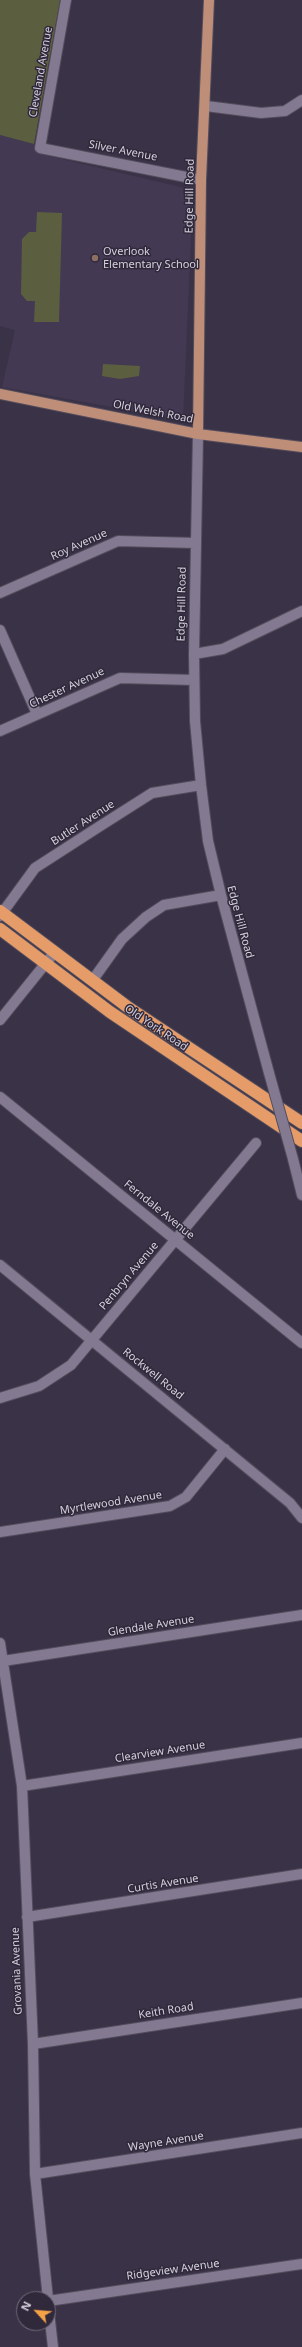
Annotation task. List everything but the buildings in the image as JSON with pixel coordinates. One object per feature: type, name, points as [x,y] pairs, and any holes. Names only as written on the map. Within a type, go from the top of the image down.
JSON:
[{"type":"highway","name":"Old York Road","points":[[1,913],[92,981],[302,1123]]},
{"type":"highway","name":"Old York Road","points":[[0,929],[115,1016],[302,1141]]},
{"type":"main road","name":"Edge Hill Road","points":[[198,434],[201,180],[206,106],[208,0]]},
{"type":"main road","name":"Old Welsh Road","points":[[0,394],[198,434],[302,447]]},
{"type":"street","name":"Cleveland Avenue","points":[[40,148],[66,0]]},
{"type":"street","points":[[206,106],[260,113],[284,111],[302,100]]},
{"type":"street","name":"Silver Avenue","points":[[40,148],[201,180]]},
{"type":"street","name":"Edge Hill Road","points":[[198,434],[194,654],[195,721],[208,841],[221,895],[302,1195]]},
{"type":"street","name":"Roy Avenue","points":[[0,593],[118,541],[196,543]]},
{"type":"street","points":[[194,654],[223,649],[302,611]]},
{"type":"street","points":[[0,630],[38,714]]},
{"type":"street","name":"Chester Avenue","points":[[0,731],[120,678],[194,680]]},
{"type":"street","name":"Butler Avenue","points":[[1,913],[35,868],[96,828],[152,793],[201,785]]},
{"type":"street","points":[[92,981],[122,939],[146,917],[164,905],[221,895]]},
{"type":"street","points":[[0,1020],[54,953]]},
{"type":"street","name":"Ferndale Avenue","points":[[0,1097],[302,1343]]},
{"type":"street","name":"Penbryn Avenue","points":[[0,1398],[40,1386],[71,1365],[256,1143]]},
{"type":"street","name":"Rockwell Road","points":[[0,1265],[290,1503],[302,1518]]},
{"type":"street","name":"Myrtlewood Avenue","points":[[0,1532],[170,1506],[186,1498],[225,1449]]},
{"type":"street","name":"Rockwell Road","points":[[290,1503],[302,1506]]},
{"type":"street","name":"Glendale Avenue","points":[[3,1661],[302,1615]]},
{"type":"street","name":"Grovania Avenue","points":[[0,1643],[22,1786],[33,2044],[34,2174],[47,2291]]},
{"type":"street","name":"Clearview Avenue","points":[[22,1786],[302,1743]]},
{"type":"street","name":"Curtis Avenue","points":[[27,1917],[302,1874]]},
{"type":"street","name":"Keith Road","points":[[33,2044],[302,2003]]},
{"type":"street","name":"Wayne Avenue","points":[[34,2174],[302,2133]]},
{"type":"street","name":"Ridgeview Avenue","points":[[56,2300],[302,2264]]},
{"type":"street","name":"Grovania Avenue","points":[[51,2331],[53,2347]]},
{"type":"shaded area","name":"Overlook Elementary School","points":[[0,135],[34,144],[36,153],[193,190],[183,420],[2,387],[15,330],[0,326]]},
{"type":"green space","points":[[0,0],[60,0],[34,144],[0,135]]},
{"type":"green space","points":[[37,212],[62,213],[59,322],[34,322],[35,301],[27,301],[21,294],[22,239],[29,232],[36,232]]},
{"type":"green space","points":[[103,364],[140,366],[139,376],[120,379],[102,376]]},
{"type":"place","name":"Overlook Elementary School","points":[[95,258]]}]
